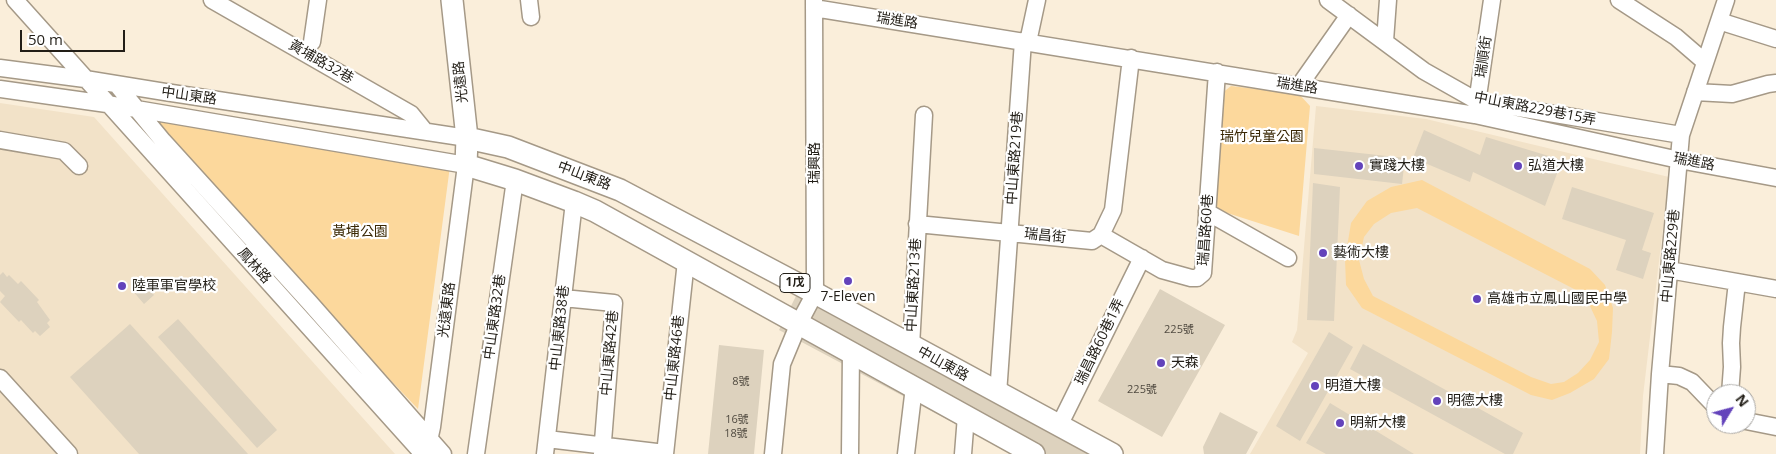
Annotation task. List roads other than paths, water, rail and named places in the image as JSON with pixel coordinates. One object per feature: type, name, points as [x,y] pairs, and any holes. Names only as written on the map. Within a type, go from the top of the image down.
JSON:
[{"type":"main road","name":"光遠路","points":[[452,0],[467,138],[466,164]]},
{"type":"main road","name":"中山東路","points":[[467,138],[508,147],[620,190],[1112,454]]},
{"type":"main road","name":"中山東路","points":[[466,164],[515,180],[595,211],[1030,453]]},
{"type":"street","name":"鳳林路","points":[[15,0],[107,104],[426,449],[443,454]]},
{"type":"street","name":"黃埔路32巷","points":[[212,0],[411,114],[424,130]]},
{"type":"street","points":[[312,42],[318,0]]},
{"type":"street","points":[[529,0],[531,17]]},
{"type":"street","name":"中山東路219巷","points":[[998,394],[1026,42],[1037,0]]},
{"type":"street","name":"中山東路229巷15弄","points":[[1328,0],[1476,108],[1681,136]]},
{"type":"street","points":[[1385,42],[1388,0]]},
{"type":"street","name":"瑞順街","points":[[1476,108],[1492,0]]},
{"type":"street","points":[[1619,0],[1676,37],[1705,62]]},
{"type":"street","name":"中山東路229巷","points":[[1656,454],[1660,374],[1681,136],[1726,0]]},
{"type":"street","name":"瑞進路","points":[[814,4],[1026,42],[1299,86],[1476,108],[1679,160],[1776,178]]},
{"type":"street","name":"瑞興路","points":[[773,454],[782,364],[799,323],[815,293],[814,4]]},
{"type":"street","points":[[1299,86],[1349,15]]},
{"type":"street","points":[[1719,21],[1776,39]]},
{"type":"street","points":[[1101,235],[1113,210],[1131,58]]},
{"type":"street","name":"中山東路","points":[[0,68],[85,79],[467,138]]},
{"type":"street","name":"瑞昌路60巷","points":[[1101,235],[1162,270],[1191,278],[1197,278],[1202,273],[1217,72]]},
{"type":"street","points":[[1695,92],[1732,94],[1776,83]]},
{"type":"street","name":"鳳林路","points":[[117,85],[426,449]]},
{"type":"street","name":"中山東路","points":[[0,89],[107,104],[466,164]]},
{"type":"street","points":[[917,224],[924,115]]},
{"type":"street","points":[[0,140],[64,151],[79,166]]},
{"type":"street","name":"光遠東路","points":[[426,449],[466,164]]},
{"type":"street","name":"中山東路32巷","points":[[476,454],[515,180]]},
{"type":"street","name":"中山東路38巷","points":[[546,446],[574,202]]},
{"type":"street","points":[[1207,212],[1288,258]]},
{"type":"street","name":"瑞昌街","points":[[917,224],[1092,241],[1101,235]]},
{"type":"street","name":"中山東路213巷","points":[[911,346],[917,224]]},
{"type":"street","name":"瑞昌路60巷1弄","points":[[1059,426],[1142,258]]},
{"type":"street","name":"中山東路46巷","points":[[665,453],[686,261]]},
{"type":"street","points":[[1669,270],[1776,289]]},
{"type":"street","points":[[1731,384],[1732,367],[1730,343],[1737,282]]},
{"type":"street","name":"中山東路42巷","points":[[563,298],[614,303],[602,450]]},
{"type":"street","points":[[850,352],[850,454]]},
{"type":"street","points":[[1660,374],[1679,376],[1692,382],[1706,397]]},
{"type":"street","points":[[0,378],[69,454]]},
{"type":"street","points":[[906,454],[914,387]]},
{"type":"street","points":[[963,454],[966,416]]},
{"type":"street","points":[[1756,423],[1776,427]]},
{"type":"street","points":[[546,446],[665,453]]},
{"type":"place","name":"實踐大樓","points":[[1359,166]]},
{"type":"place","name":"弘道大樓","points":[[1518,166]]},
{"type":"place","name":"藝術大樓","points":[[1323,253]]},
{"type":"place","name":"7-Eleven","points":[[848,281]]},
{"type":"place","name":"陸軍軍官學校","points":[[122,286]]},
{"type":"place","name":"高雄市立鳳山國民中學","points":[[1477,299]]},
{"type":"place","name":"天森","points":[[1161,363]]},
{"type":"place","name":"明道大樓","points":[[1315,386]]},
{"type":"place","name":"明德大樓","points":[[1437,401]]},
{"type":"place","name":"明新大樓","points":[[1340,423]]},
{"type":"park label","name":"瑞竹兒童公園","points":[[1262,137]]},
{"type":"park label","name":"黃埔公園","points":[[360,232]]}]
